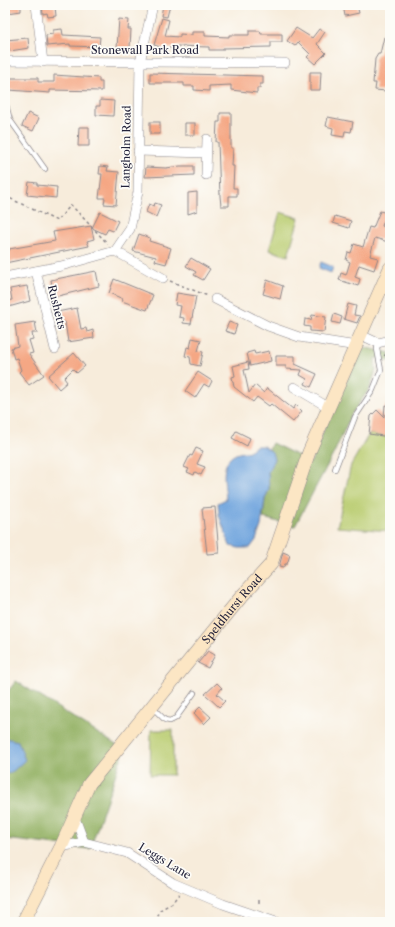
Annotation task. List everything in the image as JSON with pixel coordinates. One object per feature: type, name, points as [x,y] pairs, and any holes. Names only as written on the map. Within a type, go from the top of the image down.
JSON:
[{"type":"street","points":[[36,5],[43,62]]},
{"type":"street","name":"Langholm Road","points":[[115,251],[130,230],[138,192],[140,62],[153,5]]},
{"type":"street","name":"Stonewall Park Road","points":[[5,61],[285,62]]},
{"type":"street","points":[[206,175],[207,139]]},
{"type":"street","points":[[138,151],[206,153]]},
{"type":"street","points":[[5,277],[36,271],[115,251],[163,278]]},
{"type":"street","name":"Rushetts","points":[[36,271],[55,349]]},
{"type":"street","name":"Speldhurst Road","points":[[23,922],[61,847],[89,784],[241,597],[271,564],[302,473],[328,407],[389,273]]},
{"type":"street","points":[[215,299],[268,326],[299,337],[359,340],[378,343],[390,340]]},
{"type":"street","points":[[294,387],[328,407]]},
{"type":"street","points":[[74,815],[84,842]]},
{"type":"street","name":"Leggs Lane","points":[[61,847],[84,842],[127,853],[181,886],[223,904],[276,922]]},
{"type":"lane","points":[[5,101],[10,120],[46,169]]},
{"type":"lane","points":[[335,469],[355,417],[373,390],[380,370],[378,343]]},
{"type":"lane","points":[[152,707],[165,720],[170,721],[176,718],[194,693]]},
{"type":"path","points":[[5,196],[57,221],[71,205],[115,251]]},
{"type":"path","points":[[163,278],[215,299]]},
{"type":"path","points":[[156,922],[160,910],[172,903],[179,893],[181,886]]},
{"type":"green space","points":[[280,212],[299,218],[288,256],[269,250]]},
{"type":"green space","points":[[363,347],[390,353],[390,361],[375,358],[376,370],[370,388],[351,415],[334,453],[295,526],[263,518],[265,499],[269,489],[268,472],[274,459],[269,449],[272,443],[311,462],[332,409]]},
{"type":"green space","points":[[369,434],[390,437],[390,531],[337,527],[351,465]]},
{"type":"green space","points":[[16,681],[124,750],[90,849],[5,839],[5,695]]},
{"type":"green space","points":[[151,730],[173,730],[173,775],[150,775]]},
{"type":"water","points":[[321,262],[333,267],[331,273],[319,268]]},
{"type":"water","points":[[256,446],[264,446],[272,452],[274,459],[268,472],[269,489],[265,499],[261,526],[256,540],[250,548],[239,548],[230,546],[219,515],[218,503],[226,499],[224,474],[227,462],[236,454],[253,449]]},
{"type":"water","points":[[5,738],[18,741],[25,760],[11,773],[5,774]]},
{"type":"building","points":[[7,5],[21,5],[21,11],[8,13]]},
{"type":"building","points":[[42,5],[55,6],[56,16],[48,17],[47,13],[43,14]]},
{"type":"building","points":[[163,5],[170,5],[167,17],[161,16]]},
{"type":"building","points":[[343,5],[357,5],[359,13],[345,16]]},
{"type":"building","points":[[162,18],[169,20],[165,36],[180,37],[180,34],[192,35],[192,32],[205,32],[205,36],[229,37],[229,35],[249,35],[249,31],[260,31],[261,34],[282,34],[282,42],[271,42],[271,47],[223,48],[223,50],[209,50],[209,47],[177,46],[177,48],[163,48],[154,45]]},
{"type":"building","points":[[119,19],[129,20],[128,29],[131,29],[130,48],[117,48]]},
{"type":"building","points":[[296,28],[312,38],[319,29],[325,32],[317,44],[326,53],[315,64],[307,57],[310,54],[298,42],[295,46],[287,41]]},
{"type":"building","points":[[62,29],[63,35],[100,37],[99,47],[70,46],[70,44],[47,46],[46,35],[53,34],[53,30]]},
{"type":"building","points":[[384,37],[390,39],[390,80],[389,83],[387,83],[386,91],[375,90],[376,83],[373,83],[375,59],[378,54],[380,54]]},
{"type":"building","points":[[28,38],[29,48],[10,51],[9,48],[5,48],[5,40]]},
{"type":"building","points":[[310,72],[321,72],[320,90],[310,90]]},
{"type":"building","points":[[150,73],[263,76],[263,84],[260,84],[260,88],[257,88],[257,93],[231,90],[231,85],[209,86],[209,91],[194,90],[194,86],[184,86],[184,83],[150,83]]},
{"type":"building","points":[[54,75],[99,78],[99,82],[102,82],[102,91],[50,90],[50,93],[9,90],[9,78],[38,78],[38,82],[54,82]]},
{"type":"building","points":[[100,100],[114,101],[113,116],[96,115],[96,106],[100,106]]},
{"type":"building","points":[[28,113],[39,118],[33,131],[22,126]]},
{"type":"building","points":[[220,113],[231,113],[231,148],[233,148],[232,166],[234,166],[233,188],[237,188],[237,196],[229,196],[229,206],[221,206],[220,196],[218,142],[216,142],[217,122],[220,122]]},
{"type":"building","points":[[328,117],[353,122],[351,132],[345,131],[344,137],[332,135],[333,128],[326,126]]},
{"type":"building","points":[[150,122],[160,122],[160,134],[150,134]]},
{"type":"building","points":[[185,123],[195,123],[195,135],[185,135]]},
{"type":"building","points":[[79,127],[89,127],[89,146],[78,146]]},
{"type":"building","points":[[100,166],[108,167],[107,171],[119,172],[116,205],[104,204],[105,198],[99,198],[102,174],[99,174]]},
{"type":"building","points":[[194,166],[194,175],[145,177],[146,167],[166,168]]},
{"type":"building","points":[[29,182],[37,183],[37,185],[57,187],[56,198],[27,195]]},
{"type":"building","points":[[197,192],[197,211],[188,214],[188,193]]},
{"type":"building","points":[[155,203],[161,205],[156,217],[146,212],[149,204],[154,206]]},
{"type":"building","points":[[380,211],[387,213],[382,226],[390,229],[390,236],[388,242],[375,238],[370,256],[378,258],[374,270],[359,265],[355,277],[360,279],[358,286],[339,280],[341,273],[346,275],[350,262],[346,260],[348,252],[351,253],[354,244],[363,247],[369,227],[373,228]]},
{"type":"building","points":[[100,212],[118,221],[113,231],[108,229],[105,234],[92,228]]},
{"type":"building","points":[[335,216],[351,221],[349,228],[333,223]]},
{"type":"building","points":[[91,226],[94,239],[87,241],[89,246],[5,263],[5,251],[10,250],[9,249],[55,241],[53,232]]},
{"type":"building","points":[[139,234],[150,238],[149,241],[171,248],[166,264],[155,261],[156,257],[133,251]]},
{"type":"building","points":[[191,258],[210,269],[203,280],[194,275],[196,272],[186,266]]},
{"type":"building","points":[[96,271],[99,286],[54,297],[51,280]]},
{"type":"building","points":[[114,279],[153,295],[147,310],[122,301],[123,299],[109,293]]},
{"type":"building","points":[[267,280],[283,286],[280,299],[263,294]]},
{"type":"building","points":[[27,286],[30,301],[5,308],[5,301],[12,300],[10,289]]},
{"type":"building","points":[[177,293],[196,296],[191,324],[183,323],[184,318],[179,317],[181,306],[175,305]]},
{"type":"building","points":[[348,304],[356,306],[354,315],[360,316],[357,323],[344,319]]},
{"type":"building","points":[[77,308],[81,329],[86,328],[87,332],[93,330],[94,338],[68,342],[65,322],[59,323],[57,312]]},
{"type":"building","points":[[334,314],[342,317],[340,324],[332,322]]},
{"type":"building","points":[[312,315],[326,317],[324,332],[310,331],[310,327],[304,326],[305,319],[311,320]]},
{"type":"building","points":[[35,322],[37,333],[32,333],[33,339],[29,340],[33,353],[29,354],[44,375],[29,385],[19,372],[21,370],[17,358],[14,359],[11,348],[18,346],[15,325]]},
{"type":"building","points":[[229,322],[237,325],[234,334],[225,331]]},
{"type":"building","points":[[192,338],[201,340],[198,351],[203,352],[200,366],[191,364],[190,357],[185,356],[187,347],[190,348]]},
{"type":"building","points":[[254,351],[255,354],[269,351],[271,361],[250,366],[247,353]]},
{"type":"building","points":[[74,353],[85,366],[77,373],[73,369],[64,378],[67,382],[59,389],[48,376]]},
{"type":"building","points":[[276,356],[295,356],[295,364],[317,374],[311,387],[305,384],[307,379],[300,375],[302,370],[286,369],[286,366],[276,366]]},
{"type":"building","points":[[248,362],[249,369],[244,370],[249,393],[255,385],[264,393],[267,388],[293,409],[296,405],[302,411],[293,422],[271,404],[269,406],[257,397],[253,402],[234,387],[232,377],[235,376],[233,366]]},
{"type":"building","points":[[198,372],[212,381],[209,387],[204,384],[195,398],[185,391]]},
{"type":"building","points":[[385,405],[390,406],[390,437],[369,434],[371,416],[377,410],[384,417]]},
{"type":"building","points":[[236,431],[250,438],[247,446],[232,438]]},
{"type":"building","points":[[196,448],[203,451],[197,464],[205,467],[201,475],[195,472],[194,475],[187,472],[189,469],[184,467],[190,455],[192,456]]},
{"type":"building","points":[[215,507],[219,553],[207,554],[202,508]]},
{"type":"building","points":[[283,552],[290,555],[287,564],[285,564],[283,568],[279,567]]},
{"type":"building","points":[[208,651],[215,655],[208,668],[198,663]]},
{"type":"building","points":[[217,683],[222,688],[217,694],[225,701],[219,707],[205,694]]},
{"type":"building","points":[[200,707],[211,717],[204,724],[194,713]]}]
